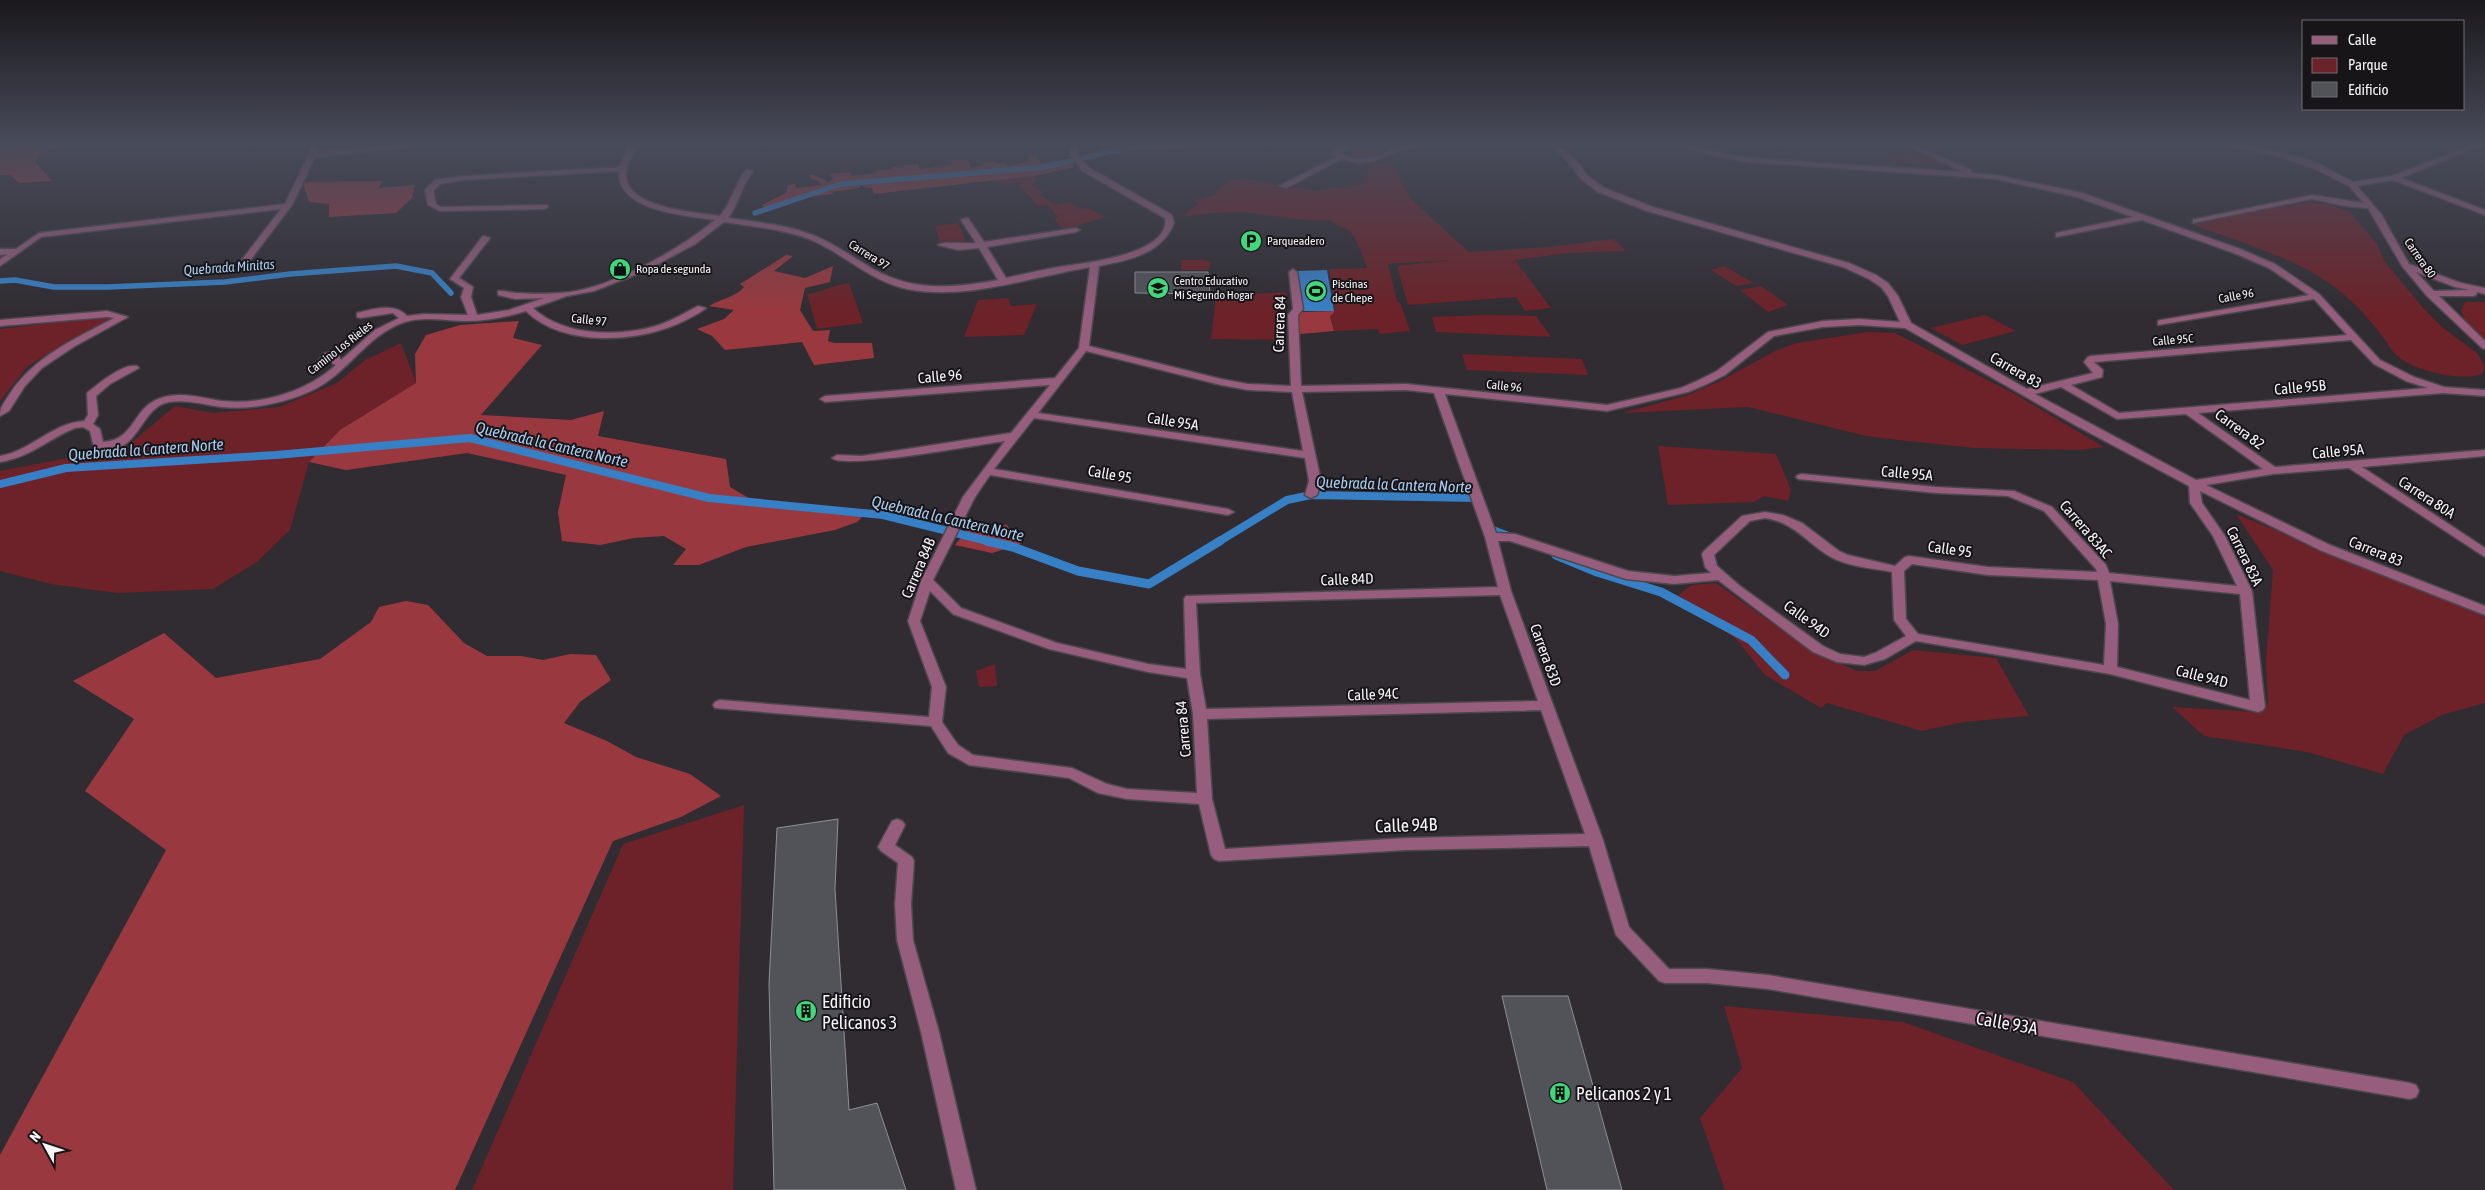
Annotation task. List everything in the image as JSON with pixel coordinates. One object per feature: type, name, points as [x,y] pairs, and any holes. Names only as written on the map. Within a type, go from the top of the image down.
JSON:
[{"type":"street","points":[[245,261],[290,201]]},
{"type":"street","points":[[431,201],[432,205],[440,209],[455,210],[544,207]]},
{"type":"street","name":"Carrera 97","points":[[639,201],[650,206],[762,224],[806,235],[849,256],[876,275],[909,286],[954,288],[1095,263]]},
{"type":"street","points":[[722,219],[734,205],[735,201]]},
{"type":"street","points":[[1084,348],[1095,263],[1139,252],[1160,241],[1170,223],[1169,217],[1141,201]]},
{"type":"street","points":[[1628,201],[1846,265],[1881,282],[1892,294],[1900,315],[1907,325]]},
{"type":"street","points":[[2094,201],[2145,217],[2272,266],[2316,296],[2377,362],[2389,370],[2443,390]]},
{"type":"street","points":[[2196,221],[2295,201]]},
{"type":"street","points":[[2329,201],[2370,206]]},
{"type":"street","name":"Carrera 80","points":[[2366,201],[2405,264],[2430,294],[2485,346]]},
{"type":"street","points":[[2453,201],[2485,213]]},
{"type":"street","points":[[0,263],[39,235],[287,206]]},
{"type":"street","points":[[2059,235],[2145,217]]},
{"type":"street","name":"Camino Los Rieles","points":[[88,423],[95,429],[98,446],[108,446],[131,437],[144,412],[162,400],[196,399],[238,405],[271,400],[307,389],[325,379],[388,327],[405,319],[419,316],[473,317],[528,308],[564,295],[589,290],[624,277],[669,254],[722,219]]},
{"type":"street","points":[[965,220],[1003,280]]},
{"type":"street","points":[[942,245],[958,247],[982,245],[1076,230]]},
{"type":"street","points":[[473,317],[466,297],[469,287],[454,279],[486,238]]},
{"type":"street","points":[[0,252],[18,251]]},
{"type":"street","points":[[2405,264],[2458,285],[2485,292]]},
{"type":"street","name":"Carrera 84","points":[[1293,272],[1298,299],[1298,309],[1293,315],[1296,389],[1315,481],[1311,495]]},
{"type":"street","points":[[2430,294],[2485,292]]},
{"type":"street","points":[[501,294],[515,296],[564,295]]},
{"type":"street","name":"Calle 96","points":[[2162,323],[2316,296]]},
{"type":"street","name":"Calle 97","points":[[528,308],[542,322],[563,329],[613,335],[655,330],[701,308]]},
{"type":"street","points":[[360,315],[394,310],[400,312],[405,319]]},
{"type":"street","points":[[0,322],[107,314],[117,314],[123,317],[72,344],[39,366],[21,384],[0,413]]},
{"type":"street","name":"Calle 96","points":[[1084,348],[1248,387],[1296,389],[1406,388],[1597,408],[1615,407],[1684,390],[1703,382],[1721,373],[1771,334],[1823,324],[1859,322],[1907,325]]},
{"type":"street","name":"Carrera 83","points":[[1907,325],[2025,393],[2194,484],[2326,548],[2485,611]]},
{"type":"street","name":"Calle 95C","points":[[2025,393],[2098,375],[2098,370],[2089,362],[2091,359],[2352,337]]},
{"type":"street","name":"Carrera 84B","points":[[935,722],[939,687],[914,621],[927,581],[969,497],[987,471],[1084,348]]},
{"type":"street","points":[[322,362],[328,355],[333,354],[336,362],[344,364]]},
{"type":"street","points":[[0,459],[17,457],[37,448],[62,428],[88,423],[92,415],[91,395],[96,389],[134,368]]},
{"type":"street","name":"Calle 96","points":[[825,400],[1058,381]]},
{"type":"street","name":"Calle 95B","points":[[2063,384],[2118,416],[2443,390],[2481,392]]},
{"type":"street","name":"Carrera 83D","points":[[1439,392],[1491,537],[1505,590],[1595,840],[1622,930]]},
{"type":"street","name":"Carrera 82","points":[[2189,411],[2273,471]]},
{"type":"street","name":"Calle 95A","points":[[1032,415],[1167,434],[1238,447],[1310,455]]},
{"type":"street","points":[[837,458],[862,459],[1015,436]]},
{"type":"street","name":"Calle 95A","points":[[2194,484],[2273,471],[2485,453]]},
{"type":"street","name":"Carrera 80A","points":[[2352,465],[2485,553]]},
{"type":"street","name":"Calle 95","points":[[987,471],[1228,512]]},
{"type":"street","name":"Calle 95A","points":[[1802,477],[1886,486],[2010,493]]},
{"type":"street","name":"Carrera 83A","points":[[2194,484],[2196,503],[2219,536],[2246,590],[2258,707]]},
{"type":"street","name":"Carrera 83AC","points":[[2010,493],[2048,509],[2102,568],[2112,624],[2110,670]]},
{"type":"street","points":[[1720,576],[1711,567],[1708,554],[1746,518],[1765,515],[1779,517],[1798,525],[1844,558],[1898,570],[1900,620],[1914,637]]},
{"type":"street","points":[[1491,537],[1511,537],[1626,576],[1674,580],[1720,576]]},
{"type":"street","name":"Calle 95","points":[[1898,570],[1909,560],[1988,571],[2102,576],[2246,590]]},
{"type":"street","name":"Calle 94D","points":[[1720,576],[1818,650],[1837,658],[1864,661],[1880,656],[1914,637],[2110,670],[2258,707]]},
{"type":"street","points":[[927,581],[957,612],[1054,646],[1148,668],[1193,674]]},
{"type":"street","name":"Calle 84D","points":[[1190,599],[1505,590]]},
{"type":"street","name":"Carrera 84","points":[[1190,599],[1193,674],[1200,714],[1205,799],[1219,855]]},
{"type":"street","points":[[720,705],[935,722],[953,749],[969,760],[1072,773],[1103,789],[1127,794],[1205,799]]},
{"type":"street","name":"Calle 94C","points":[[1200,714],[1546,705]]},
{"type":"street","points":[[896,824],[886,847],[906,860],[903,904],[905,940],[930,1032],[966,1190]]},
{"type":"street","name":"Calle 94B","points":[[1219,855],[1407,844],[1595,840]]},
{"type":"street","name":"Calle 93A","points":[[1622,930],[1665,976],[1705,974],[1765,980],[1839,995],[2410,1091]]},
{"type":"green space","points":[[1033,201],[1049,201],[1055,205],[1069,202],[1079,208],[1089,209],[1105,217],[1073,227],[1074,229],[1063,230],[1054,218],[1058,217],[1048,205],[1038,206]]},
{"type":"green space","points":[[1195,201],[1413,201],[1469,252],[1549,247],[1613,239],[1626,251],[1568,253],[1515,260],[1551,308],[1525,311],[1516,297],[1408,305],[1397,266],[1451,260],[1388,264],[1397,302],[1400,302],[1410,331],[1379,334],[1378,329],[1334,331],[1330,317],[1335,311],[1329,269],[1367,268],[1358,243],[1348,230],[1330,220],[1239,212],[1181,217],[1200,203]]},
{"type":"green space","points":[[2310,202],[2327,204],[2350,212],[2377,244],[2385,262],[2425,310],[2442,327],[2478,354],[2484,365],[2483,373],[2465,377],[2453,376],[2429,371],[2407,363],[2394,352],[2357,307],[2336,288],[2320,277],[2274,254],[2193,225],[2255,211]]},
{"type":"green space","points":[[958,223],[966,241],[940,242],[935,226]]},
{"type":"green space","points":[[1181,260],[1205,260],[1211,263],[1208,270],[1181,270]]},
{"type":"green space","points":[[1724,266],[1754,283],[1736,286],[1711,270]]},
{"type":"green space","points":[[849,283],[863,323],[817,329],[807,294]]},
{"type":"green space","points":[[1761,286],[1788,305],[1768,312],[1740,290]]},
{"type":"green space","points":[[1286,292],[1284,340],[1211,339],[1216,296]]},
{"type":"green space","points":[[1008,298],[1011,306],[1037,304],[1024,335],[964,337],[978,300]]},
{"type":"green space","points":[[2465,302],[2485,302],[2485,341],[2468,327],[2461,311]]},
{"type":"green space","points":[[1985,315],[2016,331],[1962,345],[1931,328]]},
{"type":"green space","points":[[1536,316],[1551,337],[1436,332],[1432,317]]},
{"type":"green space","points":[[104,317],[116,319],[65,343],[27,367],[0,401],[0,329]]},
{"type":"green space","points":[[1868,332],[1895,333],[2017,395],[2104,447],[2078,450],[1975,448],[1907,441],[1866,436],[1748,407],[1622,413],[1688,395],[1720,381],[1777,350],[1797,343]]},
{"type":"green space","points":[[401,343],[416,383],[340,430],[309,462],[290,530],[257,562],[213,589],[117,593],[51,584],[0,571],[0,471],[126,447],[175,406],[213,413],[279,407],[337,383],[365,360]]},
{"type":"green space","points":[[1462,354],[1582,359],[1588,375],[1467,370]]},
{"type":"green space","points":[[1658,446],[1776,454],[1791,490],[1788,501],[1764,496],[1754,502],[1668,505]]},
{"type":"green space","points":[[2236,514],[2485,616],[2485,703],[2442,715],[2404,735],[2383,774],[2307,752],[2204,736],[2172,707],[2259,712],[2268,703],[2266,662],[2273,570]]},
{"type":"green space","points":[[1716,583],[1809,649],[1857,671],[1875,671],[1913,650],[1996,658],[2029,716],[1964,722],[1922,731],[1827,703],[1821,708],[1765,675],[1736,639],[1678,595],[1692,585]]},
{"type":"green space","points":[[995,664],[997,686],[979,687],[976,671]]},
{"type":"green space","points":[[744,805],[733,1190],[472,1190],[623,844]]},
{"type":"green space","points":[[1724,1006],[1903,1022],[2073,1082],[2174,1190],[1725,1190],[1700,1118],[1742,1068]]},
{"type":"shaded area","points":[[309,201],[409,201],[396,213],[329,217],[329,204]]},
{"type":"shaded area","points":[[771,201],[799,201],[776,208],[766,209],[762,205]]},
{"type":"shaded area","points":[[786,255],[793,256],[774,271],[805,278],[833,266],[830,282],[805,288],[800,310],[813,331],[830,330],[828,341],[834,343],[872,343],[874,358],[814,365],[802,342],[725,350],[712,336],[697,329],[724,319],[734,310],[709,306],[737,293],[744,287],[740,284]]},
{"type":"shaded area","points":[[1335,311],[1330,317],[1334,331],[1301,334],[1297,332],[1297,316],[1302,312]]},
{"type":"shaded area","points":[[519,321],[513,338],[542,345],[481,415],[571,420],[604,411],[598,436],[726,459],[730,487],[752,500],[869,510],[857,522],[835,530],[746,547],[699,565],[673,565],[686,549],[664,536],[634,538],[600,545],[562,541],[558,512],[566,475],[467,453],[346,470],[309,462],[340,430],[416,383],[415,354],[426,335],[460,325]]},
{"type":"shaded area","points":[[1006,524],[1021,544],[992,553],[955,545],[968,529],[991,534]]},
{"type":"shaded area","points":[[406,601],[428,605],[464,643],[487,656],[521,656],[543,660],[570,654],[596,655],[611,680],[580,702],[564,723],[607,741],[636,757],[690,774],[721,796],[681,817],[613,841],[455,1190],[0,1190],[0,1155],[166,850],[85,791],[134,719],[73,681],[164,633],[216,678],[320,659],[371,622],[379,607]]},
{"type":"water","name":"Piscinas de Chepe","points":[[1327,270],[1334,311],[1303,311],[1297,271]]},
{"type":"building","name":"Centro Educativo Mi Segundo Hogar","points":[[1135,272],[1208,272],[1210,294],[1135,293]]},
{"type":"building","name":"Edificio Pelicanos 3","points":[[838,819],[835,889],[849,1110],[877,1103],[906,1190],[774,1190],[769,983],[777,828]]},
{"type":"building","name":"Pelicanos 2 y 1","points":[[1502,996],[1568,996],[1622,1190],[1547,1190]]},
{"type":"waterway","name":"Quebrada Minitas","points":[[755,213],[792,201]]},
{"type":"waterway","name":"Quebrada Minitas","points":[[0,281],[15,280],[54,287],[108,287],[225,282],[290,274],[396,266],[432,273],[451,293]]},
{"type":"waterway","name":"Quebrada la Cantera Norte","points":[[0,484],[66,468],[276,455],[470,438],[709,498],[883,515],[992,542]]},
{"type":"waterway","name":"Quebrada la Cantera Norte","points":[[1218,542],[1287,500],[1311,495],[1476,498],[1479,504]]},
{"type":"waterway","name":"Quebrada la Cantera Norte","points":[[1487,523],[1490,529],[1511,537]]},
{"type":"waterway","name":"Quebrada la Cantera Norte","points":[[987,541],[1013,547],[1078,571],[1149,584],[1220,541]]},
{"type":"waterway","name":"Quebrada la Cantera Norte","points":[[1556,555],[1597,572],[1661,592],[1751,640],[1785,675]]},
{"type":"place","name":"Parqueadero","points":[[1251,241]]},
{"type":"place","name":"Ropa de segunda","points":[[620,269]]},
{"type":"place","name":"Centro Educativo Mi Segundo Hogar","points":[[1158,288]]},
{"type":"place","name":"Piscinas de Chepe","points":[[1316,291]]},
{"type":"place","name":"Edificio Pelicanos 3","points":[[806,1011]]},
{"type":"place","name":"Pelicanos 2 y 1","points":[[1560,1093]]}]
